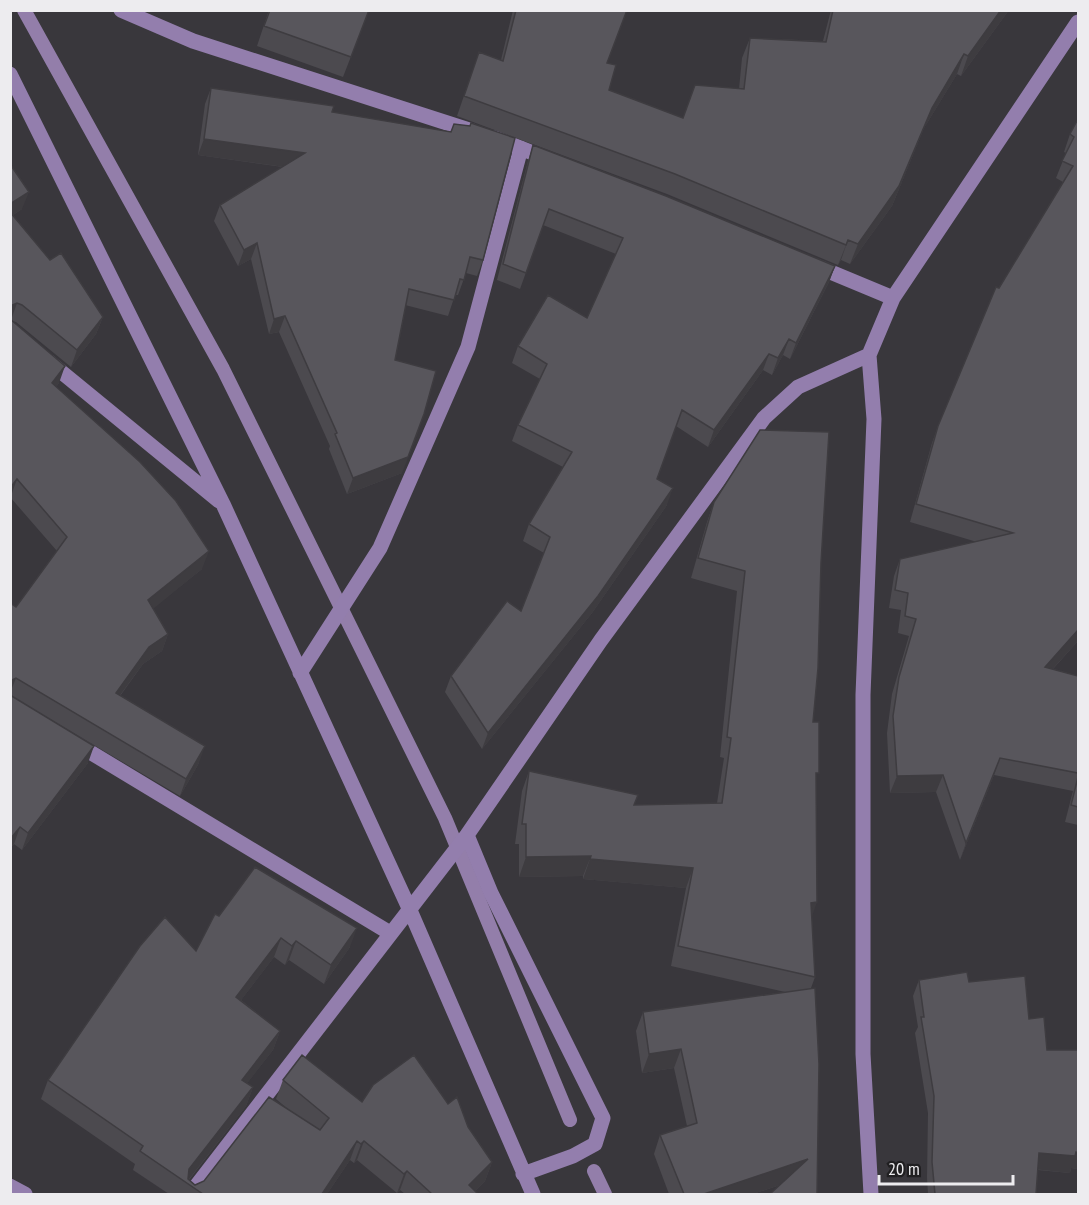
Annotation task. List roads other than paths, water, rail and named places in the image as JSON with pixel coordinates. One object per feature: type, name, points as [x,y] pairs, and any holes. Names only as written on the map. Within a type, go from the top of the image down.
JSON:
[{"type":"street","points":[[121,10],[193,41],[521,148],[565,165]]},
{"type":"street","points":[[871,1194],[863,1054],[863,695],[874,419],[869,355],[893,298],[1078,22]]},
{"type":"street","points":[[10,74],[223,504],[409,908],[533,1194]]},
{"type":"street","points":[[300,673],[380,548],[468,347],[521,148]]},
{"type":"street","points":[[796,258],[893,298]]},
{"type":"street","points":[[38,353],[223,504]]},
{"type":"street","points":[[190,1194],[467,834],[601,640],[764,418],[798,387],[869,355]]},
{"type":"street","points":[[62,735],[390,933]]},
{"type":"street","points":[[467,834],[491,893],[603,1118],[595,1144],[573,1156],[523,1174]]},
{"type":"street","points":[[10,1186],[25,1194]]},
{"type":"waterway","points":[[24,10],[223,369],[445,818],[570,1120]]},
{"type":"waterway","points":[[594,1171],[605,1194]]}]
